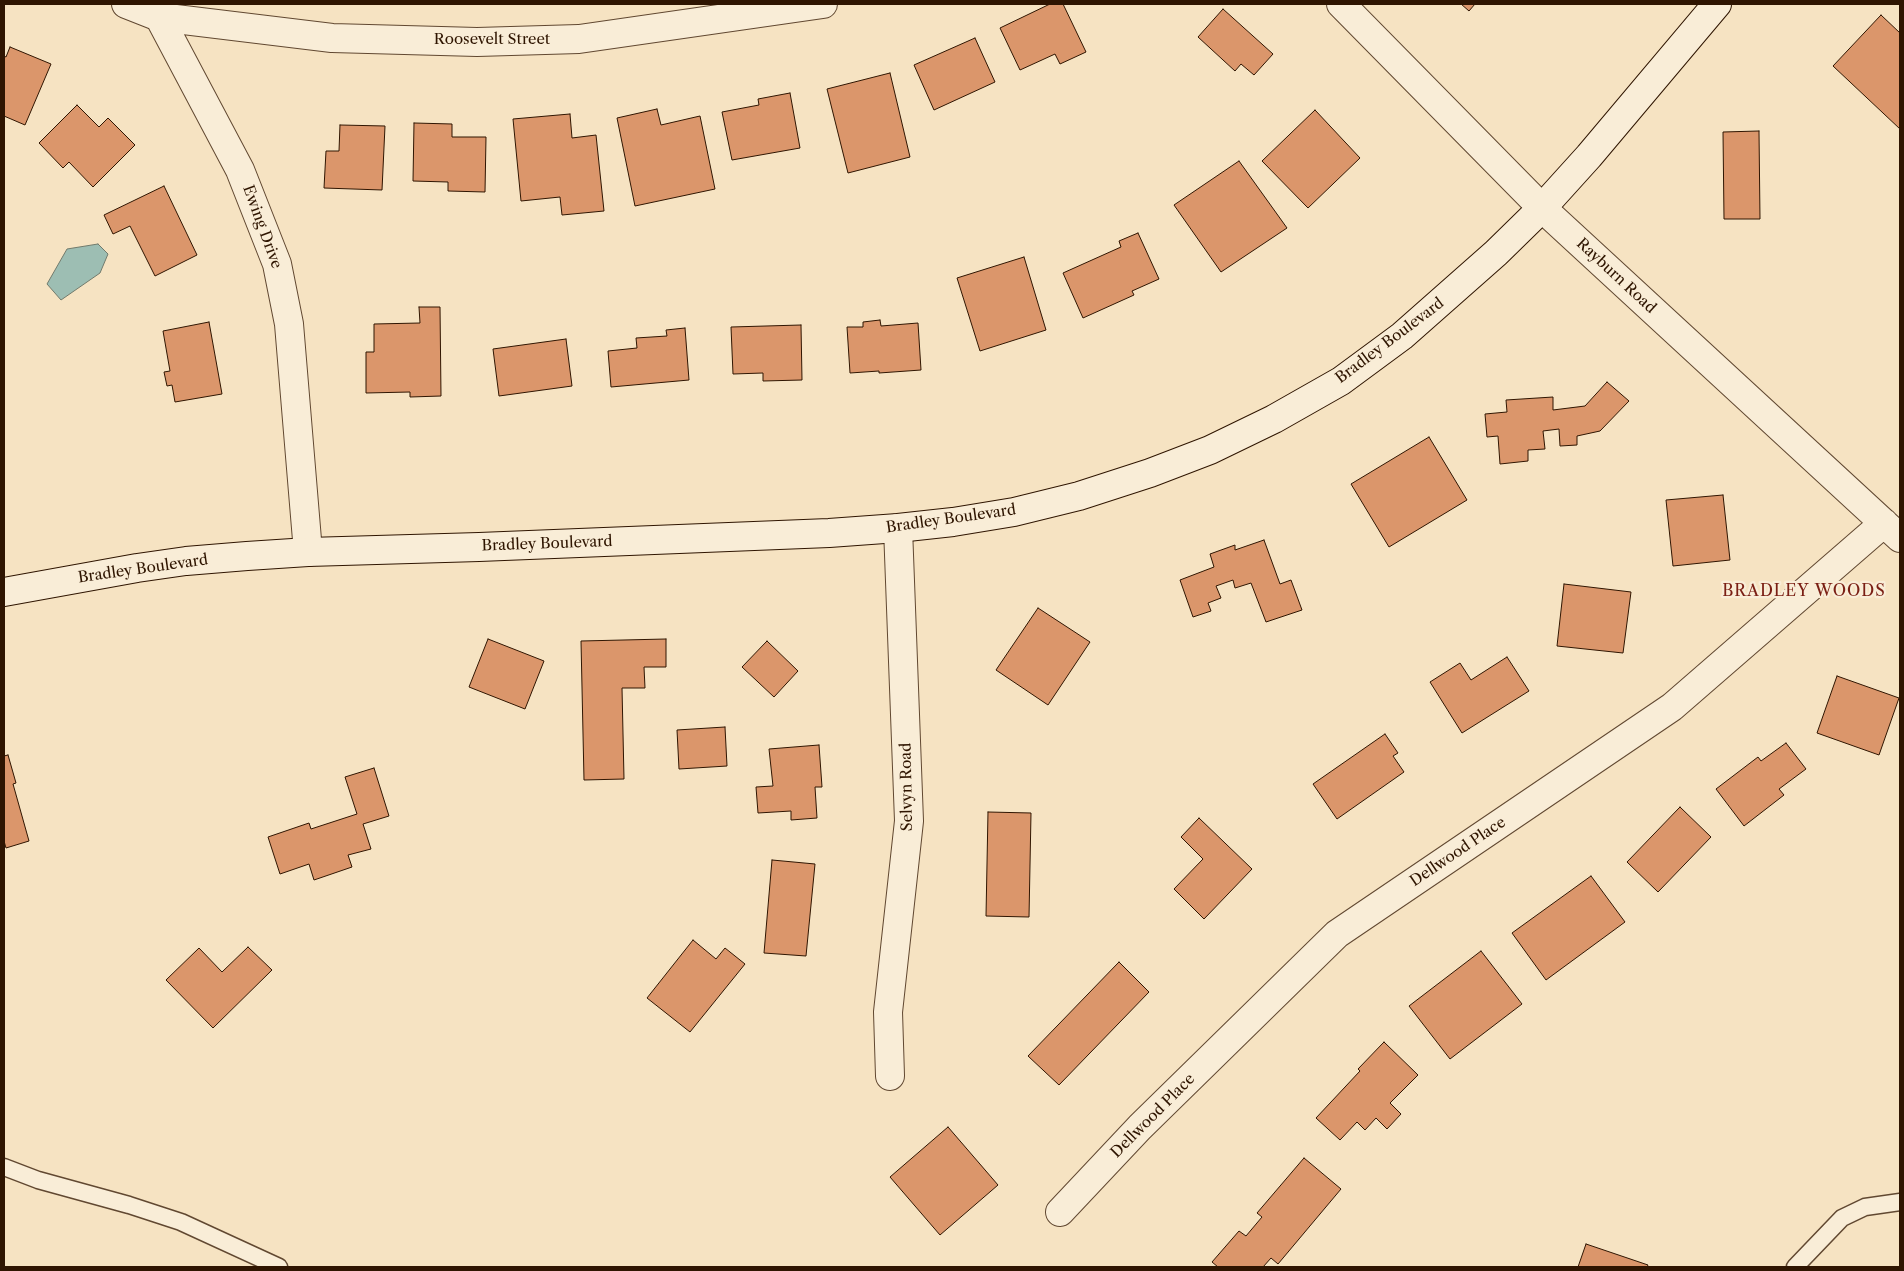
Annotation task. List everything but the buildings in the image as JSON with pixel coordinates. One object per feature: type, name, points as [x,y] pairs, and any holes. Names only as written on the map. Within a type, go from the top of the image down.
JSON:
[{"type":"street","points":[[126,4],[159,17]]},
{"type":"street","name":"Roosevelt Street","points":[[159,17],[332,38],[478,42],[579,39],[686,13],[823,4]]},
{"type":"street","name":"Rayburn Road","points":[[1341,4],[1542,208],[1892,531]]},
{"type":"street","name":"Bradley Boulevard","points":[[4,592],[186,561],[308,552],[819,533],[953,522],[1014,512],[1079,496],[1177,463],[1210,450],[1274,419],[1340,381],[1402,336],[1496,253],[1542,208],[1589,156],[1717,4]]},
{"type":"street","name":"Ewing Drive","points":[[159,17],[240,170],[277,264],[289,324],[308,552]]},
{"type":"street","name":"Selvyn Road","points":[[890,1076],[888,1012],[909,821],[898,528]]},
{"type":"street","name":"Dellwood Place","points":[[1060,1212],[1140,1127],[1337,934],[1672,707],[1892,531]]},
{"type":"lane","points":[[4,1168],[38,1180],[129,1205],[181,1222],[279,1267]]},
{"type":"lane","points":[[1795,1267],[1842,1218],[1866,1207],[1900,1202]]},
{"type":"water","points":[[98,244],[108,254],[100,273],[61,300],[47,284],[67,249]]},
{"type":"district","name":"BRADLEY WOODS","points":[[1804,591]]}]
